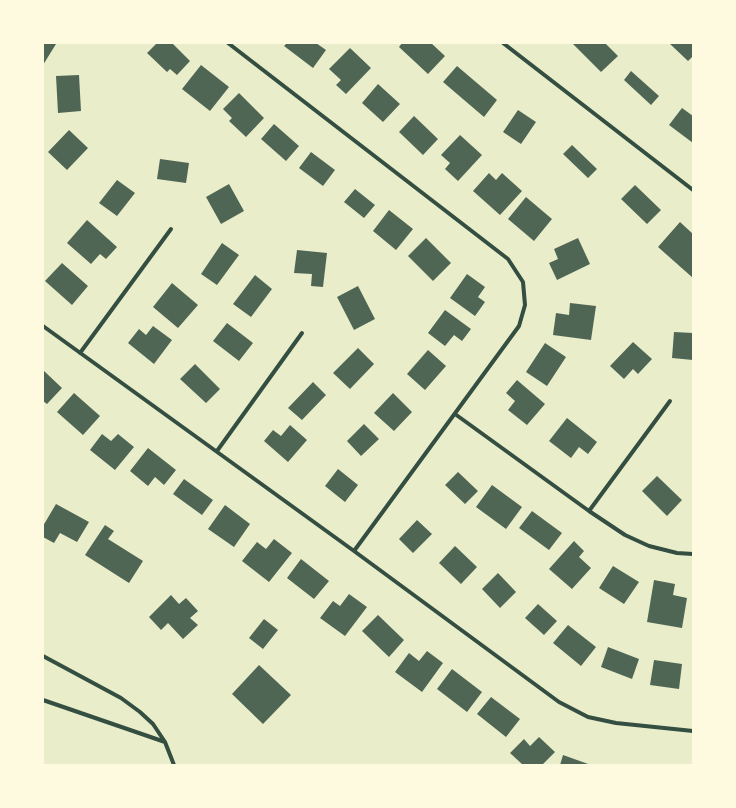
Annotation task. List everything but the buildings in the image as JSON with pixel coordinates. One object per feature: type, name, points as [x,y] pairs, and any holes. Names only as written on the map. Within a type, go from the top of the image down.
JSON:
[{"type":"street","points":[[228,43],[508,260],[523,282],[525,305],[519,326],[354,551]]},
{"type":"street","points":[[503,43],[693,190]]},
{"type":"street","points":[[80,353],[171,230]]},
{"type":"street","points":[[43,326],[354,551],[559,702],[588,717],[616,723],[693,731]]},
{"type":"street","points":[[217,452],[302,333]]},
{"type":"street","points":[[589,511],[670,401]]},
{"type":"street","points":[[455,414],[589,511],[625,535],[649,546],[677,553],[693,554]]},
{"type":"street","points":[[43,656],[121,698],[140,712],[153,724],[165,742],[174,765]]},
{"type":"street","points":[[43,700],[165,742]]}]
